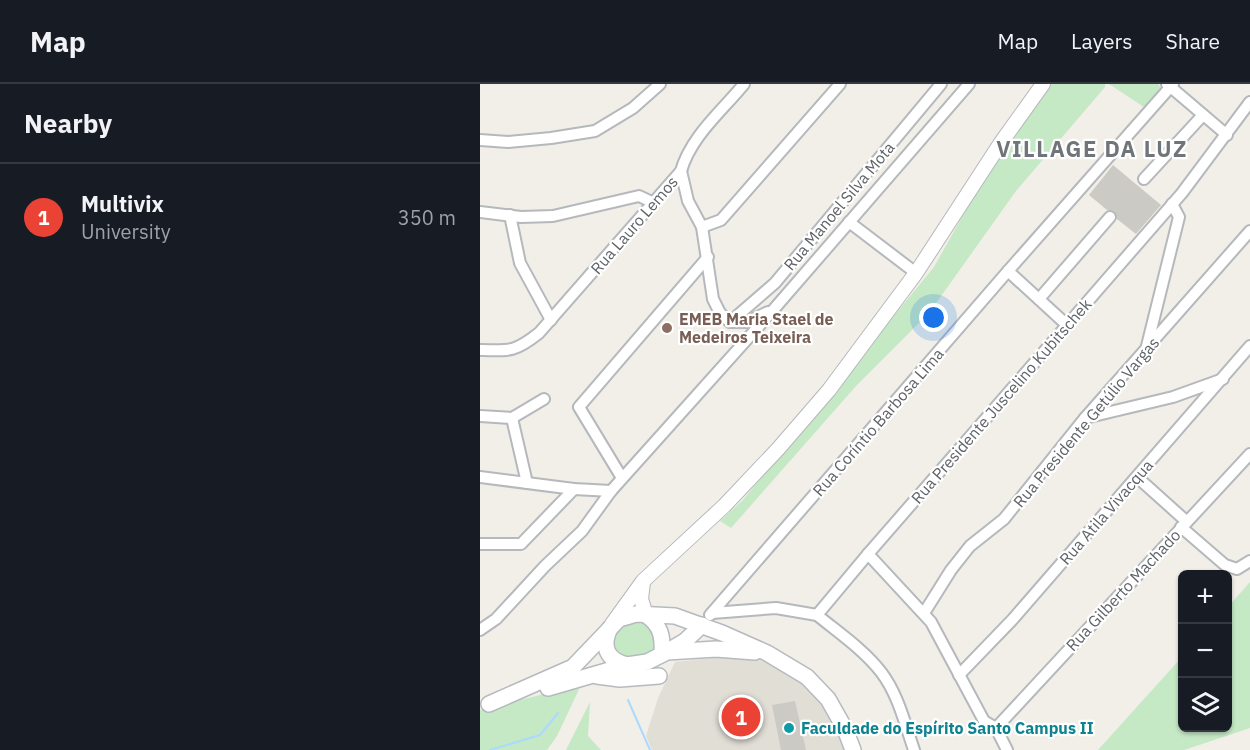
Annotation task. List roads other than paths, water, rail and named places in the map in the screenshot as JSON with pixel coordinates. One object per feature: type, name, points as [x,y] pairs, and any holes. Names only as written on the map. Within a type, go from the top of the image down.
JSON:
[{"type":"main road","points":[[646,615],[661,631],[664,653]]},
{"type":"main road","points":[[484,705],[573,667],[611,625],[628,616],[707,619],[807,677],[828,699],[845,729],[853,750]]},
{"type":"main road","points":[[484,705],[627,665],[647,662],[685,640],[707,619]]},
{"type":"main road","points":[[611,625],[605,642],[608,653],[614,661],[627,665]]},
{"type":"main road","points":[[664,653],[716,649],[767,653]]},
{"type":"main road","points":[[591,675],[620,679],[659,676]]},
{"type":"street","points":[[480,140],[508,142],[595,131],[633,108],[660,84]]},
{"type":"street","name":"Rua Lauro Lemos","points":[[480,350],[501,351],[520,348],[539,333],[681,171],[685,156],[694,142],[744,84]]},
{"type":"street","points":[[702,227],[721,219],[840,84]]},
{"type":"street","name":"Rua Manoel Silva Mota","points":[[730,322],[776,283],[941,84]]},
{"type":"street","points":[[480,630],[496,619],[545,566],[582,531],[622,478],[774,309],[969,84]]},
{"type":"street","points":[[611,625],[643,581],[724,506],[829,390],[916,273],[1000,144],[1043,84]]},
{"type":"street","points":[[1170,85],[1227,135]]},
{"type":"street","name":"Rua Coríntio Barbosa Lima","points":[[707,619],[1170,85]]},
{"type":"street","name":"Rua Presidente Juscelino Kubitschek","points":[[817,615],[1172,204],[1250,102]]},
{"type":"street","points":[[1144,179],[1203,115]]},
{"type":"street","points":[[681,171],[688,201],[702,227],[713,299],[720,313],[730,322],[747,322],[774,309]]},
{"type":"street","points":[[480,212],[521,217],[553,216],[639,196],[654,203]]},
{"type":"street","points":[[1146,350],[1179,217],[1172,204]]},
{"type":"street","points":[[510,215],[520,263],[551,320]]},
{"type":"street","points":[[1039,299],[1110,217]]},
{"type":"street","points":[[849,222],[916,273]]},
{"type":"street","name":"Rua Presidente Getúlio Vargas","points":[[924,613],[951,570],[970,546],[1004,519],[1085,418],[1250,231]]},
{"type":"street","points":[[622,478],[579,407],[708,257]]},
{"type":"street","points":[[1008,271],[1068,325]]},
{"type":"street","name":"Rua Atila Vivacqua","points":[[959,675],[1013,619],[1250,346]]},
{"type":"street","points":[[1085,418],[1173,397],[1223,379]]},
{"type":"street","points":[[480,416],[512,418],[544,399]]},
{"type":"street","points":[[512,418],[527,483]]},
{"type":"street","name":"Rua Gilberto Machado","points":[[996,728],[1250,454]]},
{"type":"street","points":[[480,477],[574,489],[611,491]]},
{"type":"street","points":[[1137,477],[1225,566],[1237,569],[1250,561]]},
{"type":"street","points":[[480,544],[521,544],[574,489]]},
{"type":"street","points":[[868,554],[931,622],[984,721],[996,728],[1007,750]]},
{"type":"street","points":[[643,581],[641,598],[646,615]]},
{"type":"street","points":[[707,619],[776,608],[817,615],[869,658],[882,673],[896,698],[914,750]]},
{"type":"waterway","points":[[628,700],[650,750]]},
{"type":"waterway","points":[[490,750],[540,735],[558,713]]},
{"type":"place","name":"EMEB Maria Stael de Medeiros Teixeira","points":[[667,328]]},
{"type":"place","name":"Multivix","points":[[741,717]]},
{"type":"place","name":"Faculdade do Espírito Santo Campus II","points":[[789,728]]},
{"type":"district","name":"VILLAGE DA LUZ","points":[[1092,148]]}]
